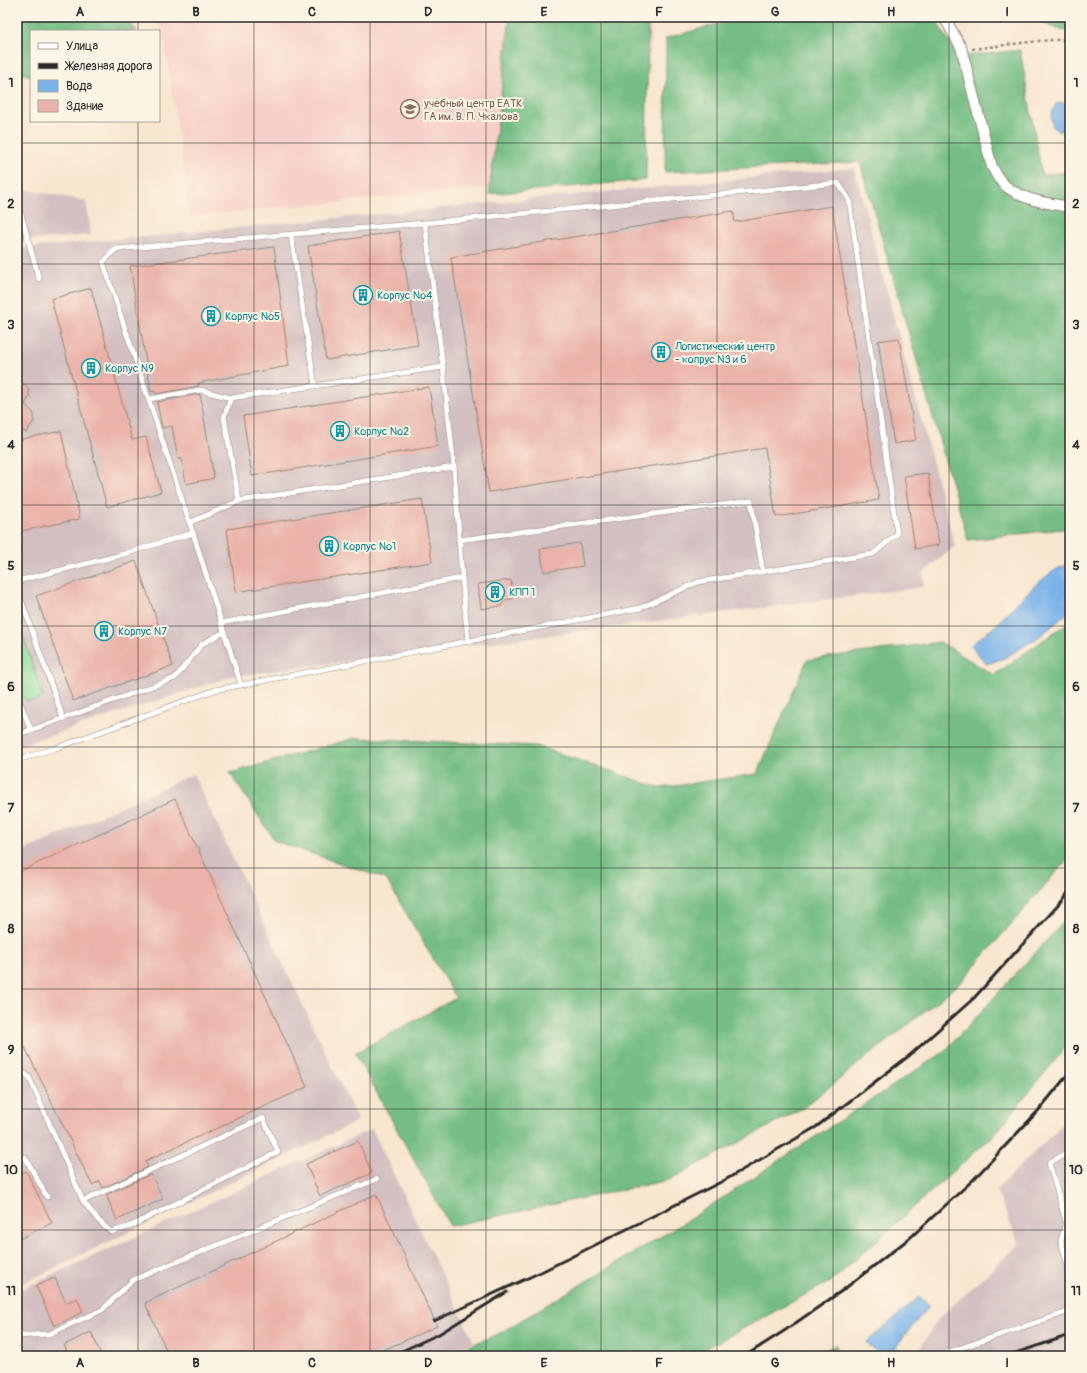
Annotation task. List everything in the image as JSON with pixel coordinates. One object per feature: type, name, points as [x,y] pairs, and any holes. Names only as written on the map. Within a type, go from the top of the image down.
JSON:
[{"type":"street","points":[[944,17],[962,50],[992,167],[1000,180],[1021,196],[1055,205],[1070,207]]},
{"type":"lane","points":[[17,760],[56,748],[215,690],[241,685],[468,641],[640,608],[698,582],[873,554],[897,534],[849,199],[838,183],[425,224],[116,249],[103,262],[241,685]]},
{"type":"lane","points":[[17,214],[21,214],[39,279]]},
{"type":"lane","points":[[425,224],[454,467],[468,641]]},
{"type":"lane","points":[[291,235],[315,386]]},
{"type":"lane","points":[[148,399],[200,390],[231,398],[443,367]]},
{"type":"lane","points":[[231,398],[224,417],[239,501]]},
{"type":"lane","points":[[189,523],[239,501],[454,467]]},
{"type":"lane","points":[[459,540],[751,501],[763,572]]},
{"type":"lane","points":[[17,581],[117,556],[192,533]]},
{"type":"lane","points":[[221,623],[462,578]]},
{"type":"lane","points":[[17,588],[63,718]]},
{"type":"lane","points":[[17,735],[176,678],[202,644],[224,632]]},
{"type":"lane","points":[[17,695],[31,730]]},
{"type":"lane","points":[[17,1068],[29,1077],[83,1201],[98,1220],[111,1232],[131,1226],[278,1152],[263,1118],[83,1201]]},
{"type":"lane","points":[[1070,1151],[1049,1163],[1068,1221],[1061,1241],[1070,1273]]},
{"type":"lane","points":[[17,1162],[25,1157],[47,1197]]},
{"type":"lane","points":[[17,1336],[49,1334],[102,1310],[133,1280],[377,1179]]},
{"type":"lane","points":[[943,1354],[1070,1311]]},
{"type":"path","points":[[962,50],[1038,41],[1070,39]]},
{"type":"shaded area","name":"учебный центр ЕАТК ГА им. В. П. Чкалова","points":[[157,17],[653,17],[641,173],[190,216],[165,45]]},
{"type":"shaded area","points":[[854,168],[955,546],[923,573],[923,587],[233,676],[17,746],[17,249]]},
{"type":"shaded area","points":[[17,188],[86,201],[91,235],[17,241]]},
{"type":"shaded area","points":[[193,774],[358,1121],[17,1286],[17,854]]},
{"type":"shaded area","points":[[1070,1117],[1070,1351],[1054,1356],[916,1356],[936,1321],[1019,1244],[996,1190]]},
{"type":"shaded area","points":[[372,1129],[474,1342],[440,1356],[17,1356],[17,1291]]},
{"type":"green space","points":[[17,17],[126,17],[136,30],[30,30],[30,76],[17,72]]},
{"type":"green space","points":[[510,17],[648,17],[646,180],[489,194]]},
{"type":"green space","points":[[744,17],[934,17],[958,57],[1020,50],[1042,175],[1070,172],[1070,528],[968,540],[860,162],[665,172],[666,38]]},
{"type":"green space","points":[[1035,17],[1070,17],[1070,31],[1052,27]]},
{"type":"green space","points":[[17,618],[43,696],[38,700],[27,701],[21,695],[17,685]]},
{"type":"green space","points":[[1066,624],[1070,624],[1070,853],[1065,862],[961,982],[803,1108],[669,1180],[450,1226],[355,1053],[456,998],[386,879],[275,841],[230,773],[355,738],[537,746],[660,788],[757,774],[807,660],[940,642],[994,675]]},
{"type":"green space","points":[[1070,915],[1070,1042],[995,1134],[833,1280],[692,1356],[445,1356],[498,1334],[687,1221],[944,1052]]},
{"type":"green space","points":[[836,1345],[838,1356],[811,1356]]},
{"type":"water","points":[[1062,102],[1068,108],[1069,122],[1061,131],[1053,128],[1051,116],[1056,104]]},
{"type":"water","points":[[1070,564],[1069,612],[1040,636],[1005,658],[986,664],[971,645],[995,626],[1030,590],[1041,581],[1061,567]]},
{"type":"water","points":[[919,1297],[929,1306],[888,1356],[882,1356],[866,1343]]},
{"type":"building","name":"Логистический центр - копрус N3 и 6","points":[[832,206],[879,500],[776,517],[765,448],[489,492],[451,257],[733,211],[735,222]]},
{"type":"building","name":"Корпус №4","points":[[399,231],[418,345],[326,360],[308,246]]},
{"type":"building","name":"Корпус №5","points":[[274,247],[289,366],[198,383],[199,386],[156,394],[155,391],[151,392],[130,266]]},
{"type":"building","name":"Корпус N9","points":[[91,288],[132,440],[146,437],[161,492],[107,507],[51,299]]},
{"type":"building","points":[[899,338],[916,440],[894,444],[878,341]]},
{"type":"building","points":[[17,377],[29,390],[29,397],[25,404],[34,414],[34,421],[26,433],[17,426]]},
{"type":"building","name":"Корпус №2","points":[[429,387],[438,446],[252,476],[243,416]]},
{"type":"building","points":[[200,394],[214,478],[186,484],[182,459],[178,459],[172,426],[162,428],[157,402]]},
{"type":"building","points":[[61,431],[80,519],[17,532],[17,440]]},
{"type":"building","points":[[928,473],[939,545],[915,549],[904,476]]},
{"type":"building","name":"Корпус №1","points":[[422,499],[432,562],[236,592],[227,529]]},
{"type":"building","points":[[580,543],[583,566],[544,572],[540,549]]},
{"type":"building","name":"Корпус N7","points":[[136,561],[173,666],[73,701],[36,596]]},
{"type":"building","name":"КПП 1","points":[[511,580],[513,599],[505,600],[501,606],[481,609],[478,584]]},
{"type":"building","points":[[175,799],[307,1087],[145,1161],[148,1167],[103,1188],[100,1181],[92,1185],[17,1031],[17,873]]},
{"type":"building","points":[[358,1141],[372,1173],[320,1196],[306,1164]]},
{"type":"building","points":[[26,1171],[52,1223],[17,1240],[17,1175]]},
{"type":"building","points":[[151,1174],[163,1199],[117,1220],[106,1195]]},
{"type":"building","points":[[376,1194],[437,1326],[370,1356],[169,1356],[145,1303]]},
{"type":"building","points":[[55,1278],[66,1303],[77,1298],[83,1312],[54,1326],[36,1286]]},
{"type":"building","points":[[91,1332],[102,1356],[69,1356],[64,1345]]},
{"type":"railway","points":[[434,1321],[543,1271],[725,1180],[816,1127],[910,1055],[974,998],[1063,900],[1070,890]]},
{"type":"railway","points":[[745,1356],[843,1290],[911,1237],[974,1179],[1038,1111],[1070,1072]]},
{"type":"railway","points":[[391,1356],[439,1334],[507,1292]]},
{"type":"railway","points":[[1007,1356],[1070,1335]]},
{"type":"place","name":"учебный центр ЕАТК ГА им. В. П. Чкалова","points":[[410,109]]},
{"type":"place","name":"Корпус №4","points":[[363,295]]},
{"type":"place","name":"Корпус №5","points":[[211,316]]},
{"type":"place","name":"Логистический центр - копрус N3 и 6","points":[[661,352]]},
{"type":"place","name":"Корпус N9","points":[[91,368]]},
{"type":"place","name":"Корпус №2","points":[[340,431]]},
{"type":"place","name":"Корпус №1","points":[[329,546]]},
{"type":"place","name":"КПП 1","points":[[495,592]]},
{"type":"place","name":"Корпус N7","points":[[104,631]]}]
